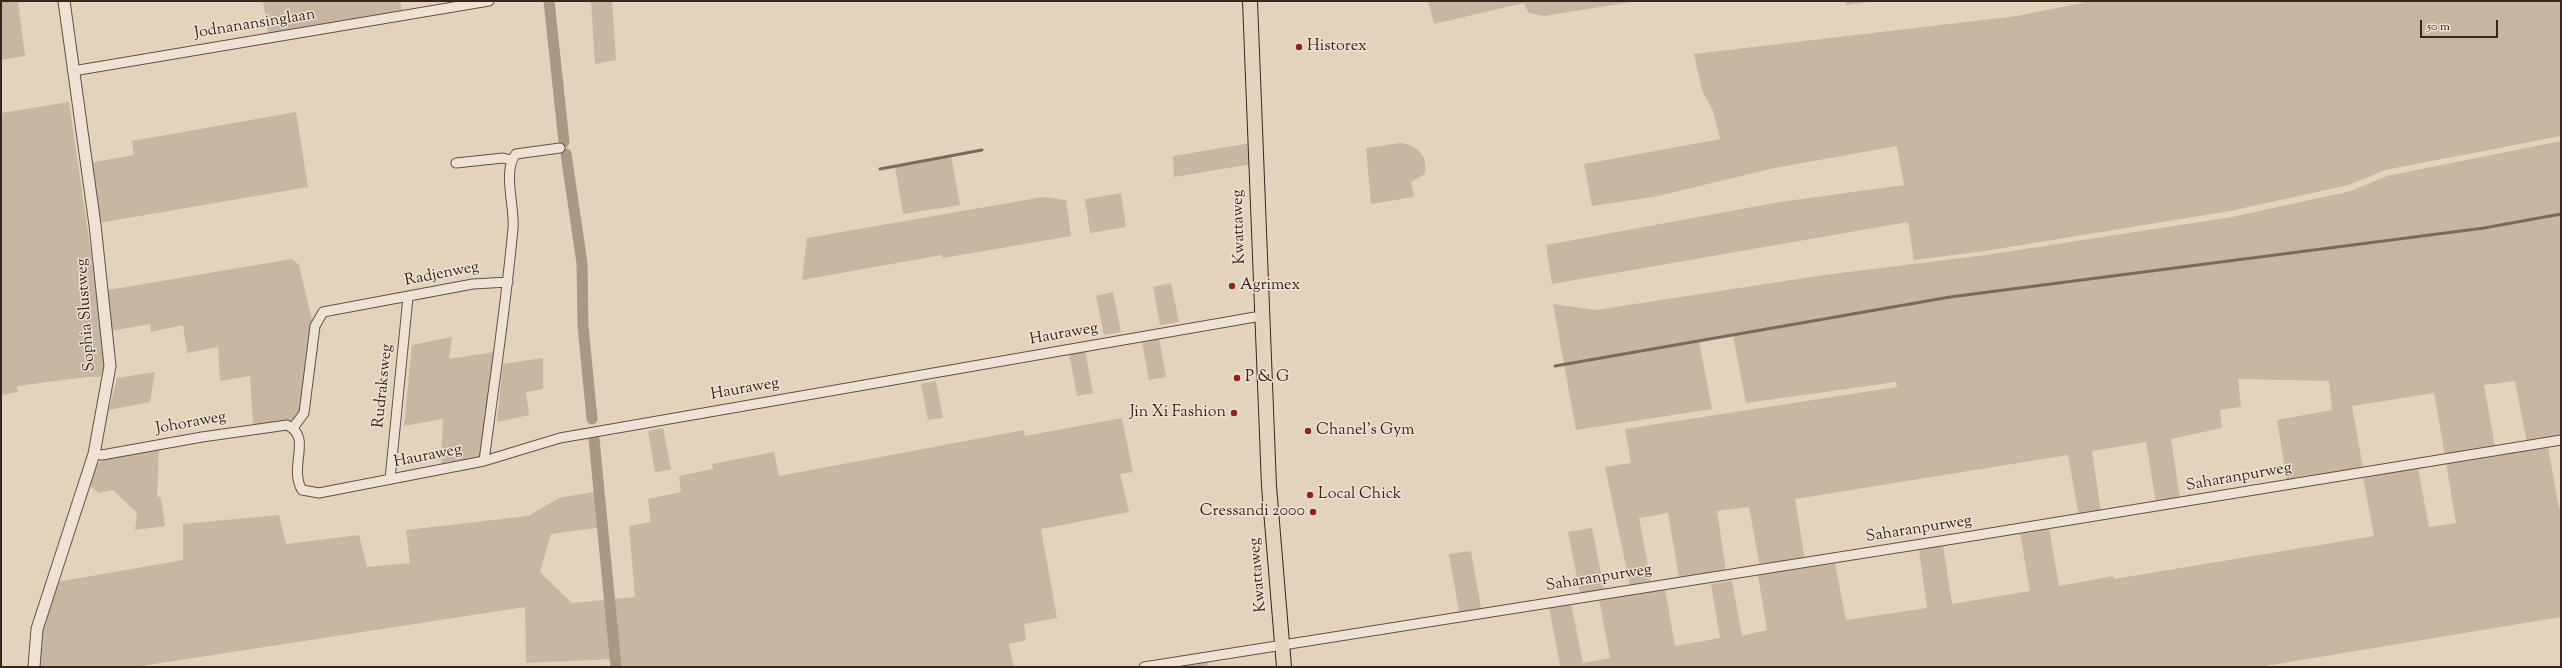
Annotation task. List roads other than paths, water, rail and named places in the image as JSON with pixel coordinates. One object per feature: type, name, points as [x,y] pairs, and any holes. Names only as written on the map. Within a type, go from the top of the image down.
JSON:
[{"type":"main road","name":"Kwattaweg","points":[[1250,1],[1268,486],[1284,667]]},
{"type":"street","name":"Sophia Slustweg","points":[[34,667],[38,629],[94,454],[110,366],[96,233],[64,1]]},
{"type":"street","name":"Jodnanansinglaan","points":[[73,70],[489,1]]},
{"type":"street","points":[[484,461],[508,282],[513,225],[509,164],[516,154],[560,148]]},
{"type":"street","points":[[456,163],[503,158],[511,160]]},
{"type":"street","name":"Radjenweg","points":[[293,428],[304,413],[315,326],[318,318],[323,312],[473,284],[508,282]]},
{"type":"street","name":"Rudraksweg","points":[[390,479],[408,297]]},
{"type":"street","name":"Hauraweg","points":[[293,428],[300,439],[295,473],[302,490],[319,493],[484,461],[560,438],[1261,316]]},
{"type":"street","name":"Johoraweg","points":[[94,454],[102,456],[202,437],[280,425],[293,428]]},
{"type":"street","name":"Saharanpurweg","points":[[1144,667],[1958,539],[2561,440]]},
{"type":"waterway","points":[[549,1],[564,142]]},
{"type":"waterway","points":[[880,169],[982,150]]},
{"type":"waterway","points":[[566,154],[582,263],[583,326],[592,419]]},
{"type":"waterway","points":[[1555,366],[1950,297],[2484,228],[2561,214]]},
{"type":"waterway","points":[[594,439],[616,667]]},
{"type":"place","name":"Historex","points":[[1299,47]]},
{"type":"place","name":"Agrimex","points":[[1232,286]]},
{"type":"place","name":"P & G","points":[[1237,378]]},
{"type":"place","name":"Jin Xi Fashion","points":[[1234,413]]},
{"type":"place","name":"Chanel's Gym","points":[[1308,431]]},
{"type":"place","name":"Local Chick","points":[[1310,495]]},
{"type":"place","name":"Cressandi 2000","points":[[1313,512]]}]
